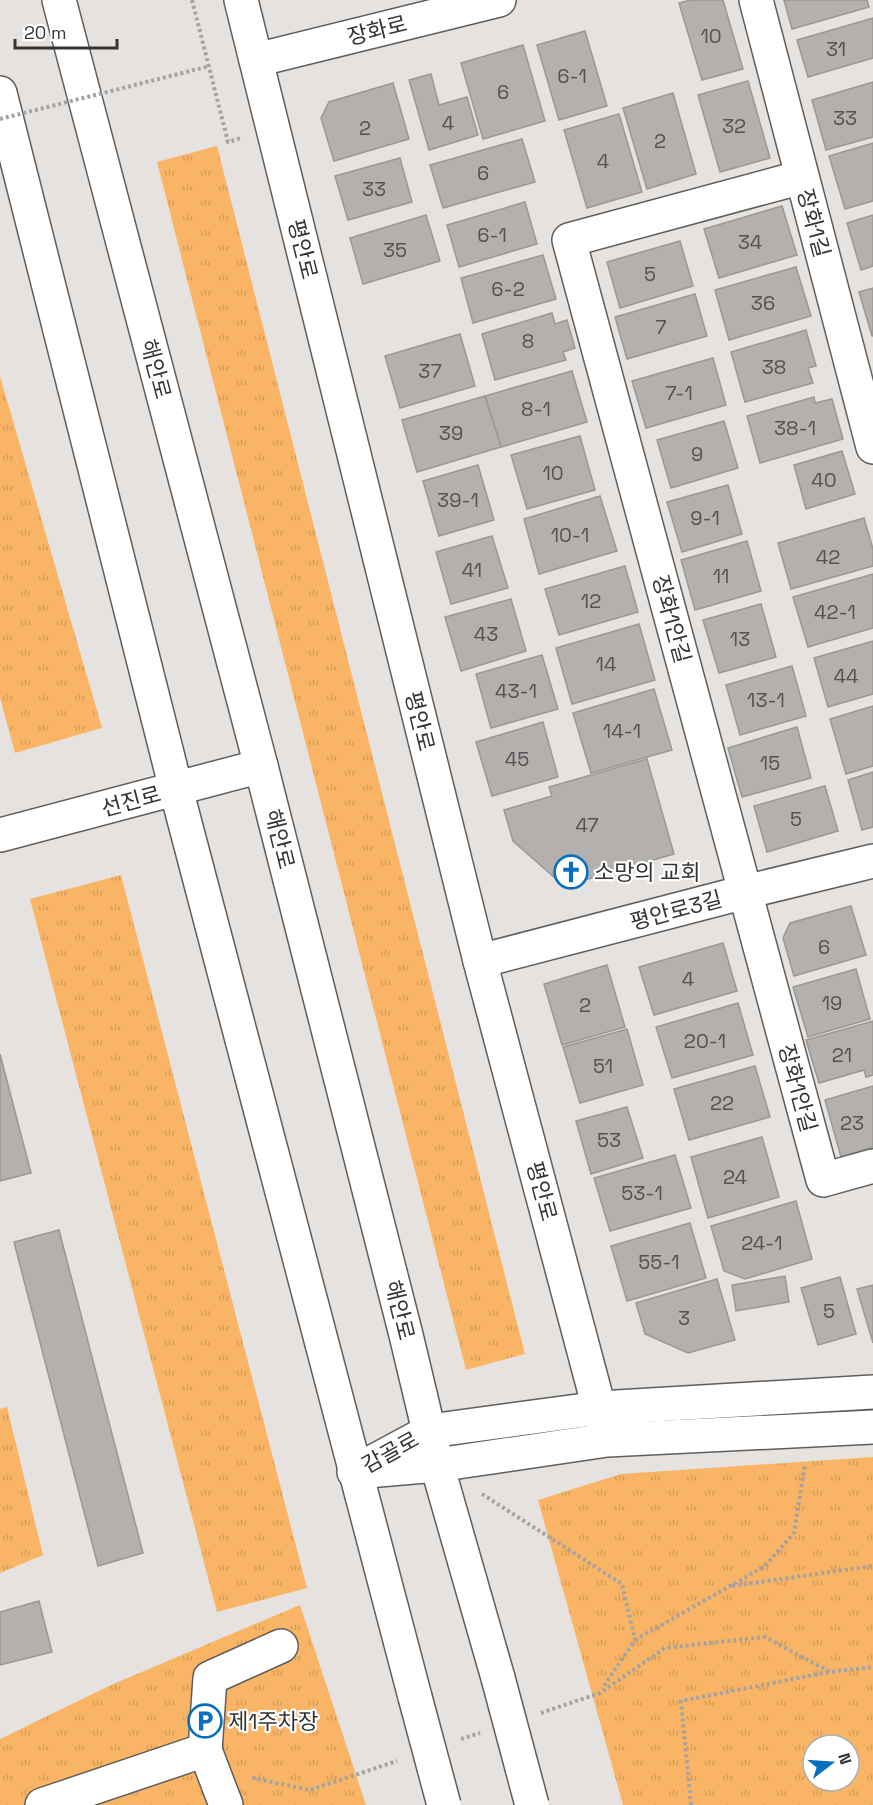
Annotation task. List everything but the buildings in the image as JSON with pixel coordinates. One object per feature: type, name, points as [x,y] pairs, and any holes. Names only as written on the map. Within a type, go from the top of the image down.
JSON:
[{"type":"main road","name":"해안로","points":[[59,0],[261,766],[437,1465],[532,1805]]},
{"type":"main road","name":"평안로","points":[[241,0],[480,961],[607,1440]]},
{"type":"main road","name":"장화로","points":[[256,60],[499,0]]},
{"type":"main road","name":"장화1길","points":[[756,0],[873,447]]},
{"type":"main road","points":[[0,93],[176,789],[354,1472],[444,1805]]},
{"type":"main road","name":"장화1안길","points":[[802,177],[569,240],[823,1180],[873,1166]]},
{"type":"main road","name":"선진로","points":[[0,835],[261,766]]},
{"type":"main road","name":"평안로3길","points":[[480,961],[745,891],[873,861]]},
{"type":"main road","name":"감골로","points":[[354,1472],[430,1431],[600,1408],[873,1392]]},
{"type":"main road","name":"감골로","points":[[354,1472],[437,1465],[607,1440],[873,1427]]},
{"type":"main road","points":[[226,1805],[209,1760],[210,1678],[281,1646]]},
{"type":"main road","points":[[42,1805],[209,1760]]},
{"type":"path","points":[[192,0],[228,142]]},
{"type":"path","points":[[0,119],[210,66]]},
{"type":"path","points":[[810,1430],[794,1533],[765,1566],[635,1640],[600,1693],[665,1648],[765,1636],[830,1672]]},
{"type":"path","points":[[437,1465],[622,1584],[635,1640]]},
{"type":"path","points":[[729,1586],[873,1566]]},
{"type":"path","points":[[691,1805],[681,1701],[830,1672],[873,1667]]},
{"type":"path","points":[[209,1760],[309,1790]]},
{"type":"green space","points":[[217,146],[525,1354],[466,1370],[157,162]]},
{"type":"green space","points":[[0,376],[102,728],[15,753],[0,698]]},
{"type":"green space","points":[[121,875],[307,1588],[217,1612],[30,899]]},
{"type":"green space","points":[[7,1407],[43,1555],[0,1573],[0,1409]]},
{"type":"green space","points":[[873,1457],[873,1805],[623,1805],[538,1500],[621,1474]]},
{"type":"green space","points":[[300,1605],[366,1805],[0,1805],[0,1739],[111,1685]]},
{"type":"place","name":"소망의 교회","points":[[571,872]]},
{"type":"place","name":"제1주차장","points":[[205,1721]]}]
